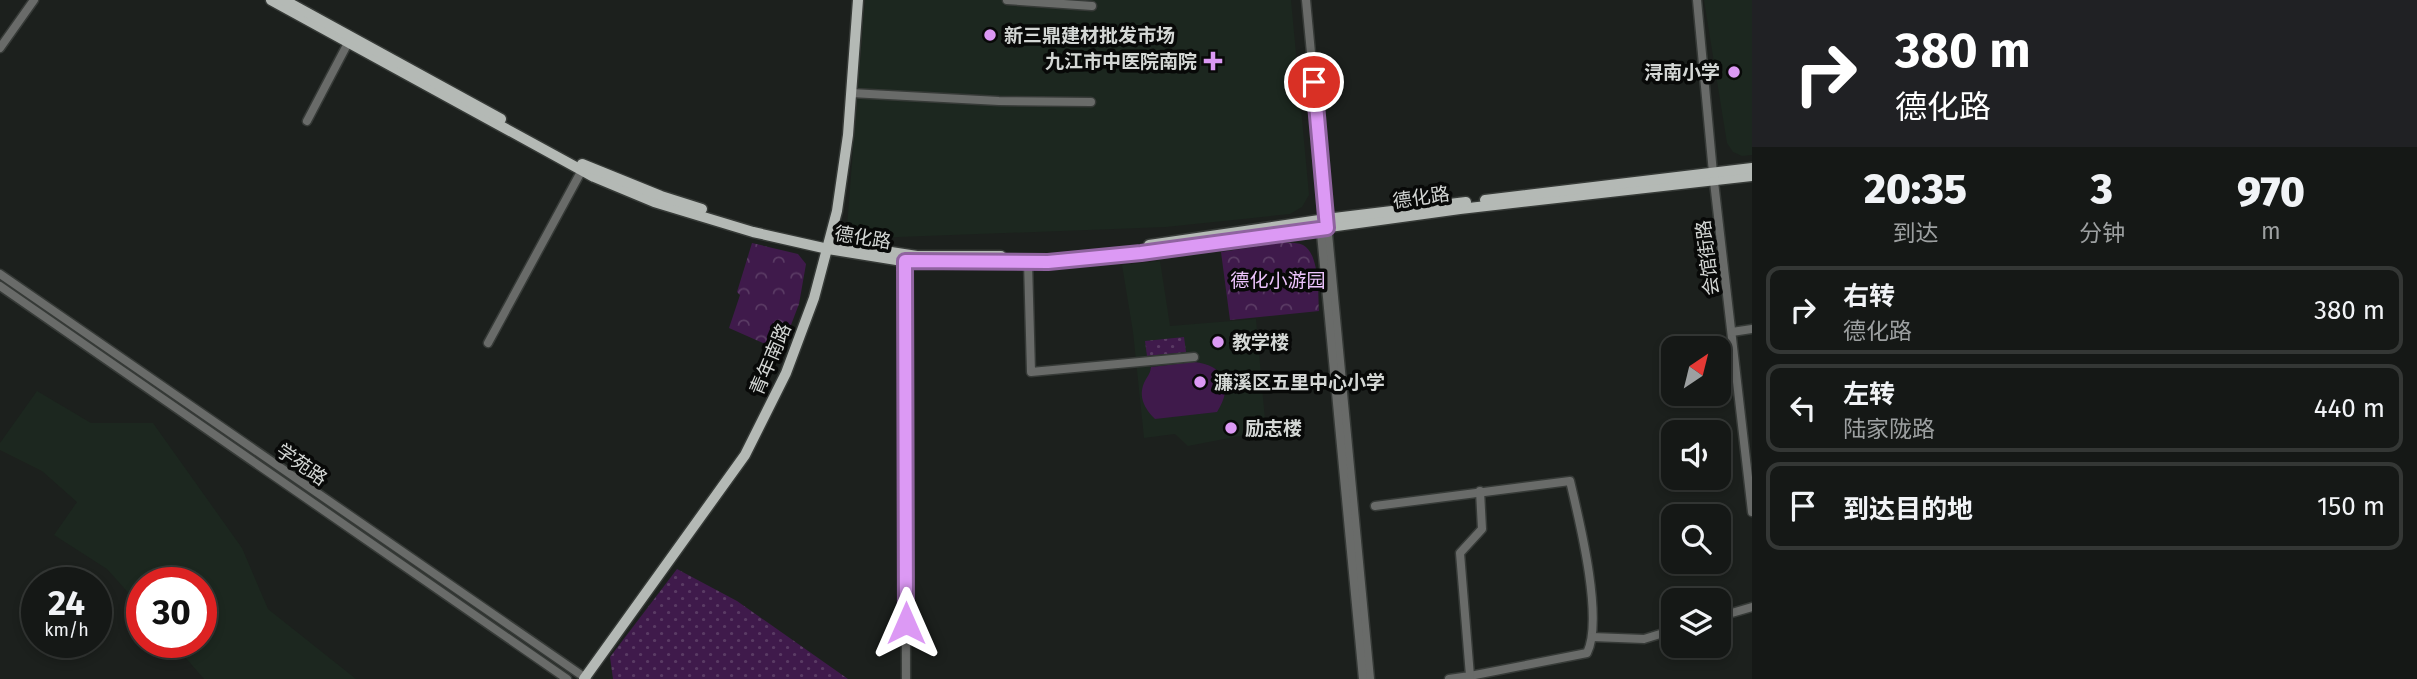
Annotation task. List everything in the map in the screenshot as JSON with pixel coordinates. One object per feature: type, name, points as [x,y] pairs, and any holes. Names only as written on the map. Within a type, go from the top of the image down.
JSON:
[{"type":"main road","name":"德化路","points":[[271,0],[582,170],[654,202],[753,232],[905,261],[1028,262],[1141,253],[1323,224]]},
{"type":"main road","name":"德化路","points":[[284,0],[586,166],[661,196],[756,227],[829,246],[917,256],[1046,256],[1714,176],[1752,168]]},
{"type":"main road","name":"青年南路","points":[[585,678],[745,455],[786,373],[814,298],[839,198],[848,135],[858,0]]},
{"type":"main road","name":"德化路","points":[[1714,176],[1752,176]]},
{"type":"street","points":[[0,48],[34,0]]},
{"type":"street","points":[[1007,0],[1092,6]]},
{"type":"street","points":[[1306,0],[1363,679]]},
{"type":"street","name":"会馆街路","points":[[1697,0],[1752,512]]},
{"type":"street","points":[[307,121],[348,43]]},
{"type":"street","points":[[851,93],[1091,103]]},
{"type":"street","points":[[488,343],[582,170]]},
{"type":"street","points":[[1323,224],[1370,679]]},
{"type":"street","points":[[905,261],[906,679]]},
{"type":"street","points":[[1028,262],[1031,372],[1195,357]]},
{"type":"street","name":"学苑路","points":[[0,274],[585,678]]},
{"type":"street","name":"学苑路","points":[[0,286],[567,679]]},
{"type":"street","points":[[1732,332],[1752,329]]},
{"type":"street","points":[[1376,506],[1570,481],[1585,545],[1592,637],[1587,653],[1448,679]]},
{"type":"street","points":[[1470,676],[1460,553],[1482,529],[1480,491]]},
{"type":"street","points":[[1731,613],[1752,607]]},
{"type":"street","points":[[1592,637],[1644,639],[1661,634]]},
{"type":"shaded area","points":[[865,0],[1291,0],[1309,195],[1302,207],[1290,214],[1166,227],[846,239]]},
{"type":"shaded area","name":"浔南小学","points":[[1704,0],[1752,0],[1752,155],[1742,156],[1733,152],[1727,143]]},
{"type":"shaded area","name":"濂溪区五里中心小学","points":[[1160,261],[1170,326],[1256,319],[1266,431],[1188,446],[1175,434],[1144,438],[1133,332],[1122,265]]},
{"type":"shaded area","points":[[37,391],[91,423],[153,423],[242,548],[268,609],[356,679],[204,679],[186,658],[217,658],[217,567],[126,567],[126,590],[112,575],[112,567],[104,567],[54,535],[77,502],[42,471],[0,450],[0,443]]},
{"type":"green space","points":[[752,243],[798,254],[806,264],[799,304],[781,351],[729,328]]},
{"type":"green space","name":"德化小游园","points":[[1280,243],[1300,244],[1309,250],[1317,275],[1319,311],[1230,320],[1221,252]]},
{"type":"green space","points":[[1184,337],[1186,352],[1147,356],[1145,341]]},
{"type":"green space","points":[[1194,362],[1213,367],[1224,378],[1225,394],[1217,412],[1155,419],[1142,398],[1144,383],[1151,367]]},
{"type":"green space","points":[[677,569],[737,601],[848,679],[613,679],[610,657]]},
{"type":"place","name":"新三鼎建材批发市场","points":[[990,35]]},
{"type":"place","name":"九江市中医院南院","points":[[1213,61]]},
{"type":"place","name":"浔南小学","points":[[1734,72]]},
{"type":"place","name":"教学楼","points":[[1218,342]]},
{"type":"place","name":"濂溪区五里中心小学","points":[[1200,382]]},
{"type":"place","name":"励志楼","points":[[1231,428]]},
{"type":"route","points":[[906,623],[905,261],[1048,262],[1141,253],[1327,228],[1314,82]]}]
